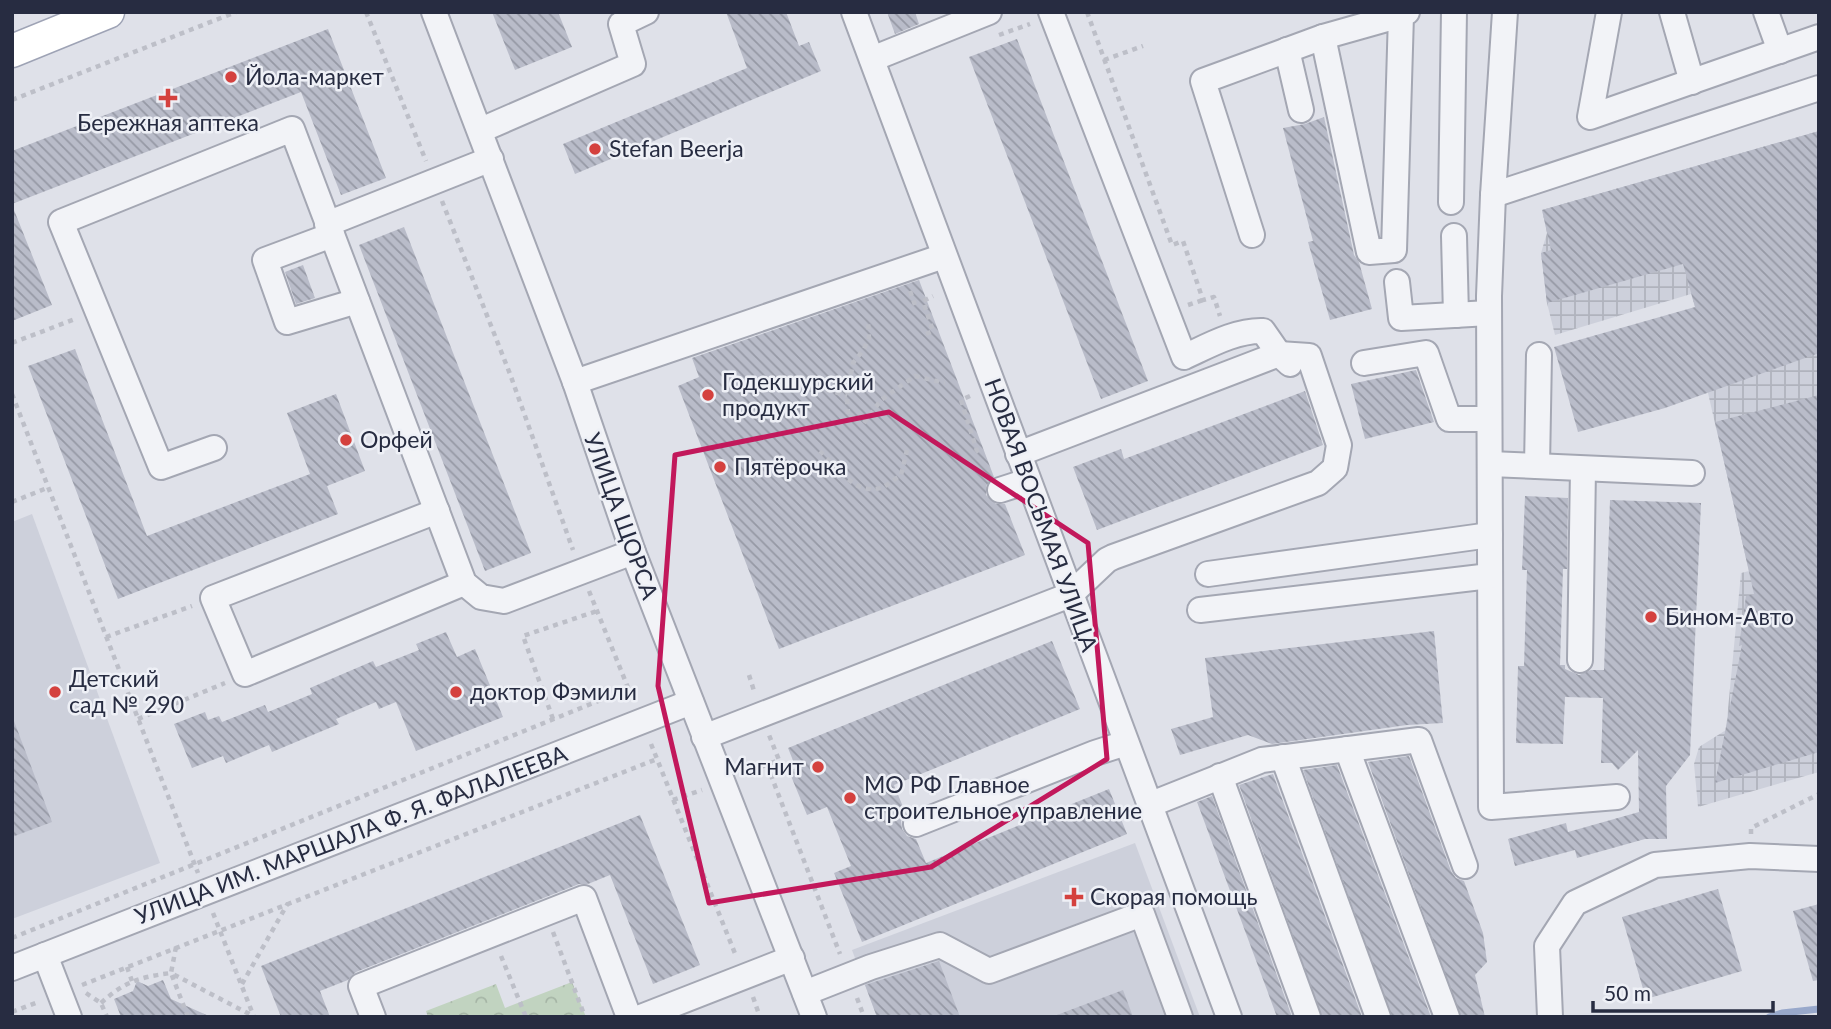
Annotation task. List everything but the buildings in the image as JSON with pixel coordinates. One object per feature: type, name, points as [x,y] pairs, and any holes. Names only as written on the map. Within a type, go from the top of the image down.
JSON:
[{"type":"main road","points":[[12,51],[108,12]]},
{"type":"street","name":"УЛИЦА ЩОРСА","points":[[434,12],[575,382],[633,552],[814,1017]]},
{"type":"street","points":[[481,130],[633,64],[621,24],[646,12]]},
{"type":"street","name":"НОВАЯ ВОСЬМАЯ УЛИЦА","points":[[854,12],[1229,1017]]},
{"type":"street","points":[[1051,12],[1184,357],[1251,331],[1263,331],[1279,354],[1310,380]]},
{"type":"street","points":[[1451,202],[1454,12]]},
{"type":"street","points":[[1505,12],[1493,195],[1489,313],[1491,807],[1617,797]]},
{"type":"street","points":[[1609,12],[1590,117],[1819,37]]},
{"type":"street","points":[[1672,12],[1692,82]]},
{"type":"street","points":[[1766,12],[1780,51]]},
{"type":"street","points":[[872,59],[982,13]]},
{"type":"street","points":[[1252,235],[1203,81],[1323,37],[1404,13],[1394,250],[1368,252],[1323,37]]},
{"type":"street","points":[[1287,50],[1301,110]]},
{"type":"street","points":[[1493,195],[1819,89]]},
{"type":"street","points":[[214,448],[161,467],[61,222],[292,128],[464,583],[481,597],[504,601],[633,552]]},
{"type":"street","points":[[357,301],[287,321],[265,260],[329,229],[491,159]]},
{"type":"street","points":[[1454,236],[1455,315]]},
{"type":"street","points":[[575,382],[944,256]]},
{"type":"street","points":[[1397,282],[1401,318],[1489,313]]},
{"type":"street","points":[[704,737],[1070,595],[1107,560],[1318,483],[1335,468],[1339,445],[1309,356],[1290,353],[1279,354],[1018,454]]},
{"type":"street","points":[[1364,363],[1426,353],[1449,419],[1489,419]]},
{"type":"street","points":[[1537,466],[1539,355]]},
{"type":"street","points":[[1490,464],[1692,473]]},
{"type":"street","points":[[1580,660],[1583,469]]},
{"type":"street","points":[[1000,491],[1028,481]]},
{"type":"street","points":[[437,511],[212,598],[245,674],[464,583]]},
{"type":"street","points":[[1208,574],[1490,535]]},
{"type":"street","points":[[1200,610],[1490,576]]},
{"type":"street","name":"УЛИЦА ИМ. МАРШАЛА Ф. Я. ФАЛАЛЕЕВА","points":[[12,968],[691,702]]},
{"type":"street","points":[[1149,805],[1262,760],[1419,740],[1465,866]]},
{"type":"street","points":[[916,824],[1126,743]]},
{"type":"street","points":[[1347,749],[1447,1017]]},
{"type":"street","points":[[1283,757],[1378,1017]]},
{"type":"street","points":[[1220,776],[1308,1017]]},
{"type":"street","points":[[1550,1017],[1548,946],[1575,903],[1655,864],[1750,856],[1819,859]]},
{"type":"street","points":[[373,1017],[361,986],[584,898],[629,1017]]},
{"type":"street","points":[[805,992],[940,945],[989,971],[1142,914],[1180,1017]]},
{"type":"street","points":[[45,955],[69,1017]]},
{"type":"street","points":[[641,1017],[792,957]]},
{"type":"path","points":[[12,100],[236,12]]},
{"type":"path","points":[[366,12],[510,374],[581,572],[760,1017]]},
{"type":"path","points":[[1087,12],[1172,245],[1183,241],[1203,300],[1214,297],[1228,339]]},
{"type":"path","points":[[1104,60],[1143,46]]},
{"type":"path","points":[[926,334],[933,331],[923,301],[933,296]]},
{"type":"path","points":[[12,343],[99,311]]},
{"type":"path","points":[[848,414],[847,396],[853,363],[869,338],[868,321]]},
{"type":"path","points":[[864,423],[881,400],[915,376],[945,383]]},
{"type":"path","points":[[806,388],[847,396]]},
{"type":"path","points":[[12,394],[254,1016]]},
{"type":"path","points":[[970,396],[961,401],[977,452],[971,454]]},
{"type":"path","points":[[820,451],[837,470],[861,489],[881,488],[901,475],[907,450]]},
{"type":"path","points":[[12,502],[47,488]]},
{"type":"path","points":[[106,638],[212,598]]},
{"type":"path","points":[[553,719],[523,636],[597,611]]},
{"type":"path","points":[[138,719],[245,674]]},
{"type":"path","points":[[673,800],[779,760],[749,675]]},
{"type":"path","points":[[12,938],[628,688]]},
{"type":"path","points":[[107,1017],[101,1003],[76,987],[657,759]]},
{"type":"path","points":[[766,765],[864,1017]]},
{"type":"path","points":[[1750,856],[1751,828],[1819,794]]},
{"type":"path","points":[[241,985],[288,903]]},
{"type":"path","points":[[546,913],[585,1017]]},
{"type":"path","points":[[493,934],[526,1017]]},
{"type":"path","points":[[176,947],[172,972],[188,1017]]},
{"type":"path","points":[[127,967],[132,981]]},
{"type":"path","points":[[101,1003],[117,988],[140,977],[172,972],[254,1016]]},
{"type":"path","points":[[13,1014],[60,993]]},
{"type":"highlighted area","points":[[889,412],[1088,543],[1107,759],[931,867],[709,903],[658,686],[675,455]]},
{"type":"shaded area","points":[[1819,131],[1819,772],[1698,807],[1694,764],[1699,747],[1726,730],[1741,573],[1749,571],[1702,367],[1703,332],[1691,294],[1555,335],[1547,303],[1541,253],[1547,233],[1542,210]]},
{"type":"shaded area","name":"Детский сад № 290","points":[[32,514],[160,863],[12,919],[12,522]]},
{"type":"shaded area","name":"Скорая помощь","points":[[1135,843],[1200,1017],[877,1017],[852,950]]},
{"type":"green space","points":[[572,982],[586,1017],[428,1017],[426,1011],[496,984],[505,1008]]},
{"type":"waterway","points":[[1769,1017],[1819,1009]]},
{"type":"place","name":"Йола-маркет","points":[[231,77]]},
{"type":"place","name":"Бережная аптека","points":[[168,98]]},
{"type":"place","name":"Stefan Beerja","points":[[595,149]]},
{"type":"place","name":"Годекшурский продукт","points":[[708,395]]},
{"type":"place","name":"Орфей","points":[[346,440]]},
{"type":"place","name":"Пятёрочка","points":[[720,467]]},
{"type":"place","name":"Бином-Авто","points":[[1651,617]]},
{"type":"place","name":"Детский сад № 290","points":[[55,692]]},
{"type":"place","name":"доктор Фэмили","points":[[456,692]]},
{"type":"place","name":"Магнит","points":[[818,767]]},
{"type":"place","name":"МО РФ Главное строительное управление","points":[[850,798]]},
{"type":"place","name":"Скорая помощь","points":[[1074,897]]}]
